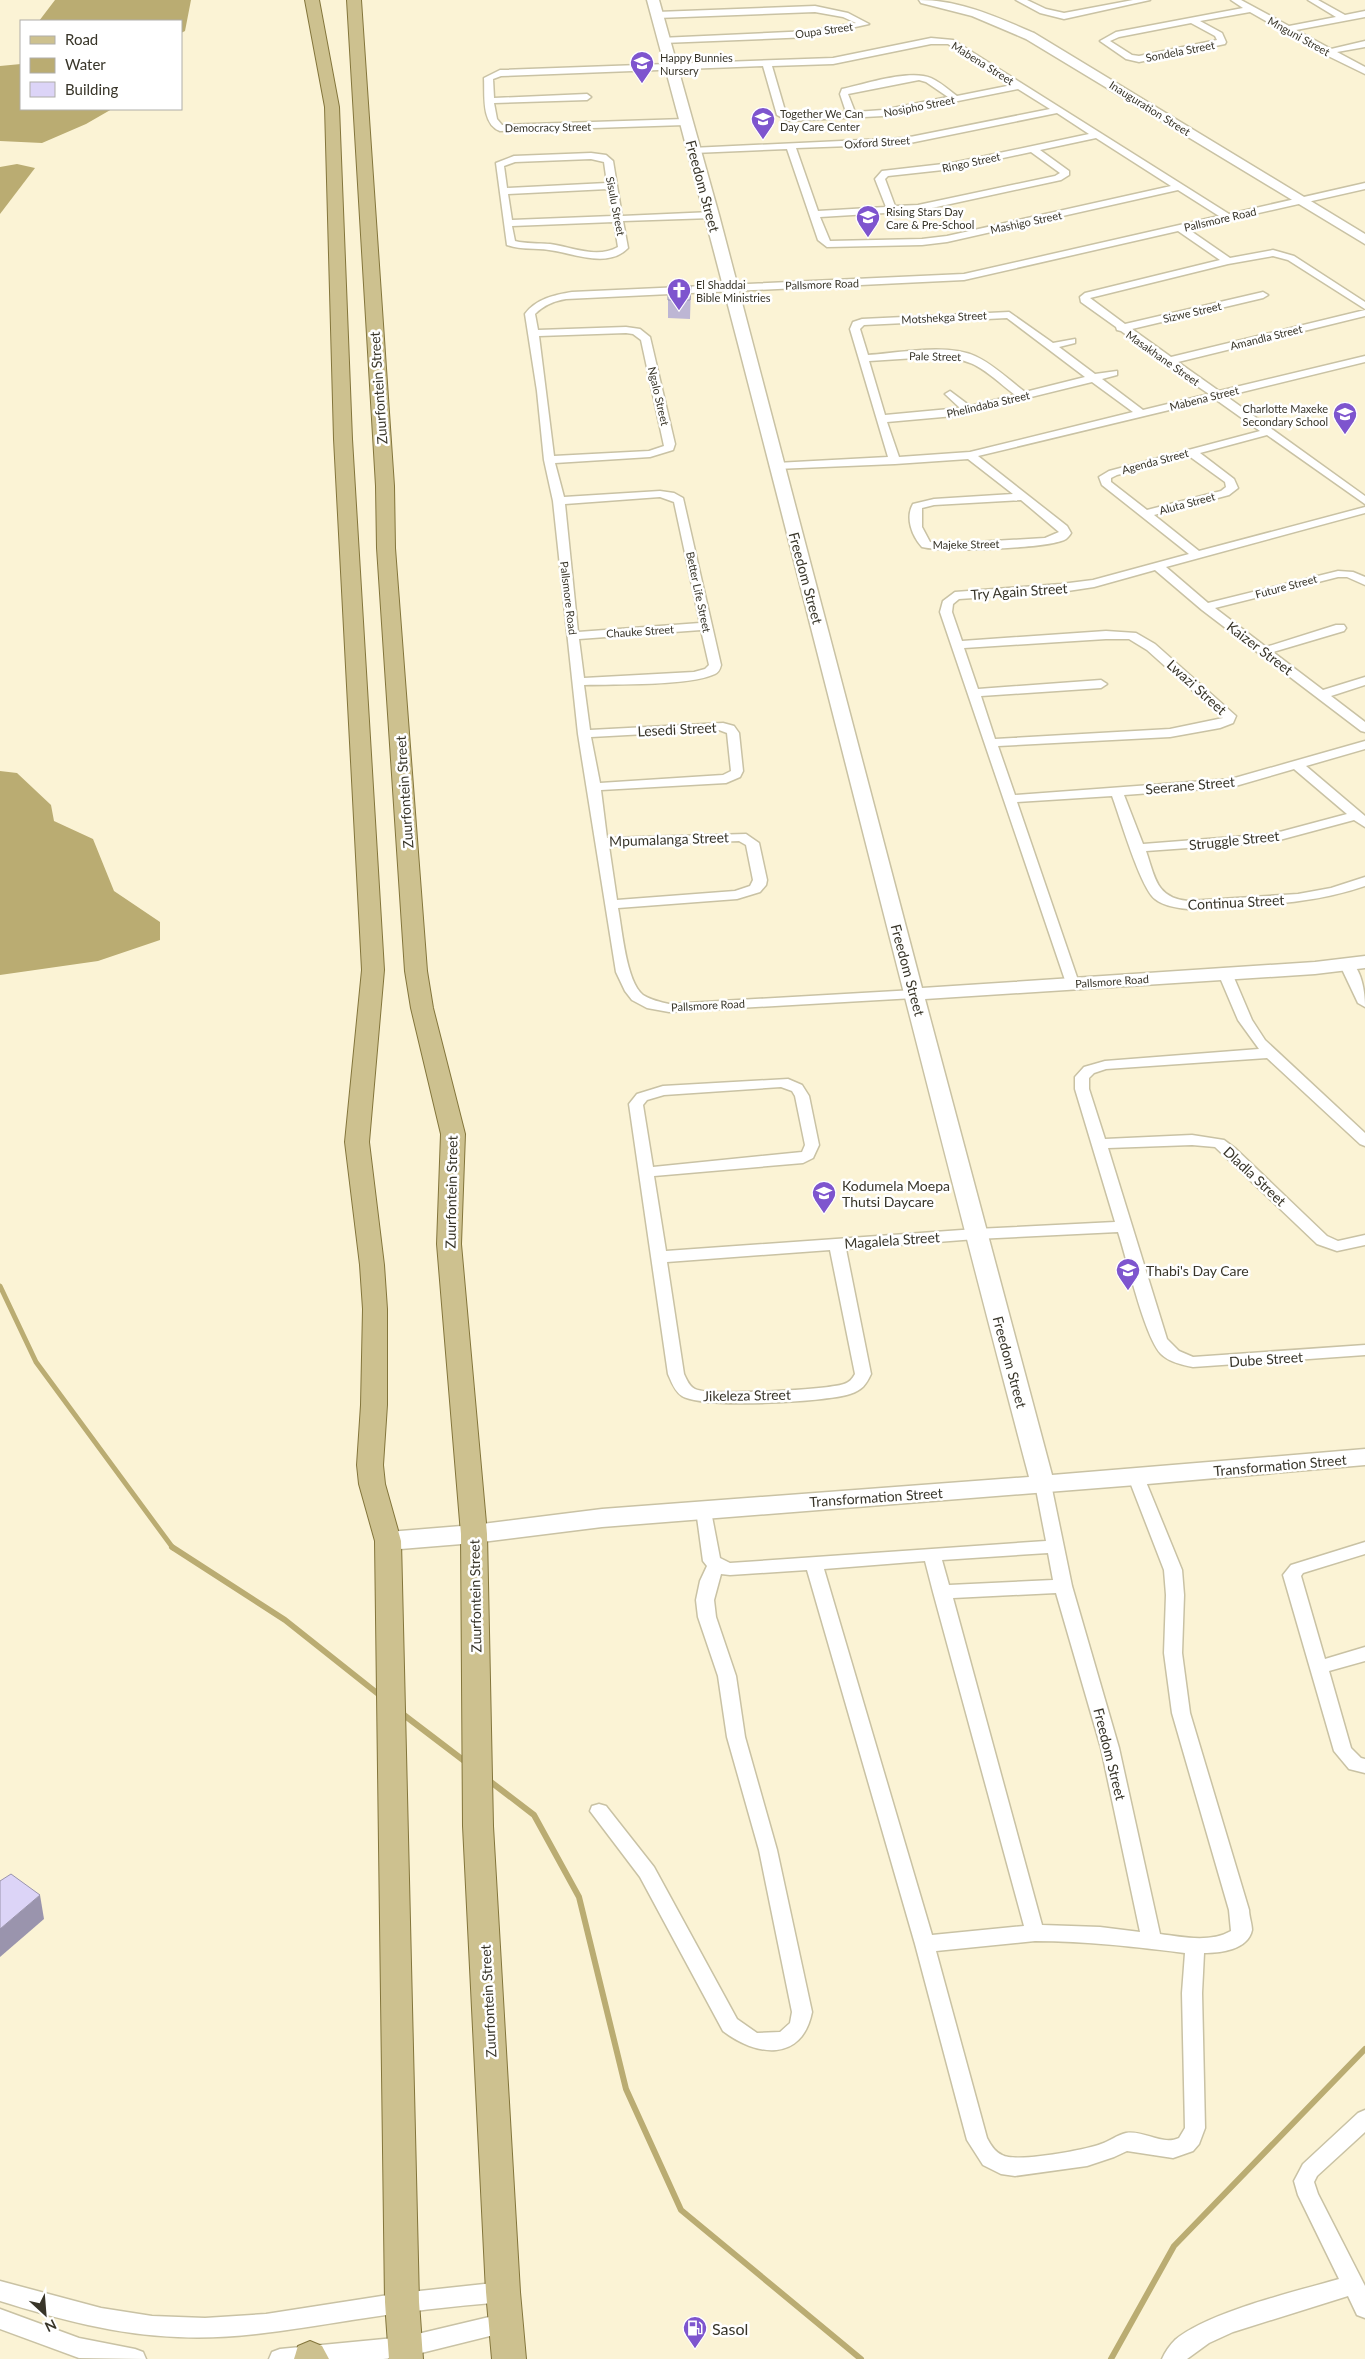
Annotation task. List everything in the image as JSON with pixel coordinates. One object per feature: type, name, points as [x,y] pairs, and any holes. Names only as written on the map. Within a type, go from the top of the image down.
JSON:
[{"type":"main road","points":[[312,0],[332,106],[343,438],[373,970],[357,1142],[358,1169],[372,1265],[374,1309],[374,1398],[370,1465],[372,1484],[388,1541],[402,2302],[406,2353]]},
{"type":"main road","name":"Zuurfontein Street","points":[[354,0],[385,486],[386,548],[416,971],[422,1008],[448,1109],[452,1134],[449,1244],[474,1534],[478,1826],[503,2292],[509,2359]]},
{"type":"street","name":"Inauguration Street","points":[[925,0],[983,15],[1030,36],[1365,240]]},
{"type":"street","points":[[1020,0],[1043,11],[1064,16],[1146,0]]},
{"type":"street","name":"Mnguni Street","points":[[1235,0],[1327,52],[1365,71]]},
{"type":"street","points":[[1312,0],[1344,18]]},
{"type":"street","name":"Freedom Street","points":[[655,8],[712,215],[729,288],[1043,1484],[1063,1586],[1110,1748],[1152,1942]]},
{"type":"street","name":"Oupa Street","points":[[655,8],[815,9],[845,15],[865,24],[810,34],[663,40]]},
{"type":"street","name":"Sondela Street","points":[[1192,20],[1219,35],[1222,42],[1139,59],[1129,57],[1104,41],[1116,35],[1250,8]]},
{"type":"street","points":[[1287,29],[1365,14]]},
{"type":"street","name":"Mabena Street","points":[[672,67],[839,60],[942,40],[954,44],[1227,217]]},
{"type":"street","points":[[1327,52],[1365,44]]},
{"type":"street","name":"Nosipho Street","points":[[767,64],[784,117],[852,116],[889,112],[1019,86]]},
{"type":"street","name":"Democracy Street","points":[[672,67],[500,74],[488,78],[489,101],[495,124],[500,128],[506,129],[685,122]]},
{"type":"street","points":[[852,116],[844,94],[845,91],[910,77],[926,79],[956,99]]},
{"type":"street","points":[[489,101],[587,97]]},
{"type":"street","name":"Oxford Street","points":[[694,150],[911,140],[1058,110]]},
{"type":"street","name":"Ringo Street","points":[[892,210],[880,179],[885,173],[941,168],[1096,135]]},
{"type":"street","name":"Mashigo Street","points":[[792,146],[823,240],[827,244],[843,246],[947,239],[1178,187]]},
{"type":"street","points":[[816,214],[918,208],[1065,175],[1066,171],[1032,149]]},
{"type":"street","name":"Sisulu Street","points":[[603,157],[608,161],[623,248],[616,252],[600,255],[548,246],[517,245],[510,242],[503,190],[498,168],[503,162],[514,159],[603,157]]},
{"type":"street","points":[[503,190],[612,186]]},
{"type":"street","name":"Pallsmore Road","points":[[1356,964],[680,1008],[652,1005],[637,997],[627,982],[601,842],[594,787],[584,734],[564,563],[560,501],[549,460],[542,391],[530,314],[538,307],[556,298],[964,277],[1365,186]]},
{"type":"street","points":[[508,223],[712,215]]},
{"type":"street","points":[[1180,228],[1228,261]]},
{"type":"street","name":"Masakhane Street","points":[[1350,296],[1291,258],[1281,254],[1264,253],[1085,297],[1087,303],[1121,328],[1365,502]]},
{"type":"street","points":[[1350,296],[1365,292]]},
{"type":"street","name":"Sizwe Street","points":[[1121,328],[1263,295]]},
{"type":"street","points":[[1350,296],[1365,306]]},
{"type":"street","name":"Amandla Street","points":[[1167,361],[1365,313]]},
{"type":"street","name":"Motshekga Street","points":[[895,460],[881,419],[855,326],[867,321],[1007,315],[1142,414]]},
{"type":"street","name":"Ngalo Street","points":[[533,333],[626,330],[642,334],[646,338],[670,444],[664,451],[650,454],[549,460]]},
{"type":"street","points":[[1051,346],[1071,341]]},
{"type":"street","name":"Pale Street","points":[[864,358],[948,354],[966,356],[1023,396]]},
{"type":"street","name":"Mabena Street","points":[[776,466],[970,455],[1365,359]]},
{"type":"street","name":"Phelindaba Street","points":[[881,419],[939,415],[969,410],[1113,373]]},
{"type":"street","points":[[950,394],[969,410]]},
{"type":"street","name":"Agenda Street","points":[[1197,554],[1106,483],[1105,477],[1113,473],[1267,432]]},
{"type":"street","name":"Aluta Street","points":[[1145,514],[1225,493],[1232,488],[1230,481],[1191,452]]},
{"type":"street","name":"Majeke Street","points":[[970,455],[1064,528],[1065,533],[1054,540],[1045,541],[942,547],[926,545],[920,538],[914,515],[917,506],[934,502],[1021,496]]},
{"type":"street","name":"Better Life Street","points":[[560,501],[660,494],[677,498],[680,504],[715,665],[714,669],[709,672],[694,676],[578,682]]},
{"type":"street","name":"Try Again Street","points":[[1072,983],[957,645],[946,608],[949,599],[955,596],[974,593],[1076,586],[1365,510]]},
{"type":"street","name":"Kaizer Street","points":[[1156,566],[1206,607],[1365,728]]},
{"type":"street","name":"Future Street","points":[[1206,607],[1338,574],[1349,574],[1365,582]]},
{"type":"street","name":"Chauke Street","points":[[574,636],[706,626]]},
{"type":"street","points":[[1264,651],[1340,628]]},
{"type":"street","name":"Lwazi Street","points":[[957,645],[1121,634],[1132,636],[1151,647],[1230,716],[1229,720],[1220,724],[1170,733],[990,743]]},
{"type":"street","points":[[1321,695],[1365,681]]},
{"type":"street","points":[[973,693],[1101,684]]},
{"type":"street","name":"Lesedi Street","points":[[584,734],[719,726],[730,729],[733,733],[737,770],[735,774],[726,779],[594,787]]},
{"type":"street","name":"Seerane Street","points":[[1010,799],[1232,783],[1365,745]]},
{"type":"street","points":[[1296,765],[1361,820]]},
{"type":"street","name":"Continua Street","points":[[1117,792],[1156,894],[1162,899],[1178,904],[1298,898],[1334,892],[1365,881]]},
{"type":"street","name":"Struggle Street","points":[[1139,848],[1272,838],[1361,820]]},
{"type":"street","name":"Mpumalanga Street","points":[[601,842],[741,837],[752,843],[760,880],[759,886],[755,890],[737,895],[612,904]]},
{"type":"street","points":[[1356,964],[1365,1003]]},
{"type":"street","points":[[1225,973],[1250,1029],[1269,1052],[1365,1140]]},
{"type":"street","points":[[1125,1227],[1082,1089],[1084,1073],[1105,1065],[1269,1052]]},
{"type":"street","name":"Jikeleza Street","points":[[646,1172],[803,1158],[808,1155],[812,1146],[800,1091],[788,1083],[775,1082],[663,1091],[638,1100],[636,1108],[646,1172],[660,1257],[676,1374],[683,1388],[689,1393],[712,1398],[827,1392],[858,1384],[863,1374],[837,1244]]},
{"type":"street","name":"Dladla Street","points":[[1100,1144],[1192,1140],[1212,1141],[1232,1152],[1322,1240],[1337,1246],[1365,1240]]},
{"type":"street","name":"Magalela Street","points":[[660,1257],[976,1234],[1125,1227]]},
{"type":"street","name":"Dube Street","points":[[1125,1227],[1160,1339],[1169,1353],[1183,1360],[1201,1363],[1365,1350]]},
{"type":"street","name":"Transformation Street","points":[[388,1541],[474,1534],[602,1518],[1136,1477],[1365,1457]]},
{"type":"street","points":[[925,1944],[1036,1933],[1079,1933],[1195,1946],[1216,1945],[1231,1941],[1238,1937],[1242,1930],[1241,1920],[1181,1713],[1173,1653],[1175,1595],[1172,1570],[1136,1477]]},
{"type":"street","points":[[704,1510],[710,1555],[716,1565],[730,1569],[1056,1546]]},
{"type":"street","points":[[1365,1548],[1302,1566],[1292,1575],[1343,1751],[1355,1764],[1365,1766]]},
{"type":"street","points":[[932,1554],[1036,1933]]},
{"type":"street","points":[[814,1564],[925,1944],[977,2140],[990,2161],[1012,2167],[1024,2167],[1106,2151],[1125,2142],[1132,2141],[1169,2150],[1188,2143],[1193,2137],[1195,2128],[1192,1993],[1195,1946]]},
{"type":"street","points":[[599,1811],[647,1872],[730,2025],[742,2035],[757,2041],[773,2041],[787,2038],[796,2032],[801,2023],[802,2012],[784,1920],[768,1850],[736,1737],[727,1676],[707,1617],[705,1600],[708,1581],[716,1565]]},
{"type":"street","points":[[942,1592],[1063,1586]]},
{"type":"street","points":[[1318,1668],[1365,1654]]},
{"type":"street","points":[[1365,2119],[1310,2170],[1304,2181],[1308,2195],[1365,2308]]},
{"type":"street","points":[[1173,2359],[1182,2346],[1197,2337],[1271,2309],[1352,2285]]},
{"type":"street","points":[[0,2292],[43,2306],[92,2318],[153,2326],[205,2328],[260,2324],[402,2302],[503,2292]]},
{"type":"street","points":[[0,2319],[79,2348],[135,2359]]},
{"type":"street","points":[[301,2358],[406,2353],[506,2323]]},
{"type":"water","points":[[55,0],[191,0],[185,31],[182,32],[182,20],[40,20]]},
{"type":"water","points":[[20,64],[20,110],[110,110],[86,124],[42,143],[0,141],[0,66]]},
{"type":"water","points":[[17,164],[35,168],[0,214],[0,167]]},
{"type":"water","points":[[0,771],[17,773],[51,805],[54,821],[93,839],[114,891],[160,922],[160,940],[98,961],[0,975]]},
{"type":"building","points":[[668,285],[691,286],[690,300],[668,300]]},
{"type":"building","points":[[11,1874],[40,1895],[0,1929],[0,1881]]},
{"type":"waterway","points":[[0,1286],[36,1362],[173,1547]]},
{"type":"waterway","points":[[173,1547],[285,1620],[382,1697]]},
{"type":"waterway","points":[[400,1712],[467,1763]]},
{"type":"waterway","points":[[487,1779],[534,1815],[579,1897],[626,2089],[681,2210],[861,2359]]},
{"type":"waterway","points":[[1111,2359],[1174,2246],[1365,2049]]},
{"type":"place","name":"Happy Bunnies Nursery","points":[[642,84]]},
{"type":"place","name":"Together We Can Day Care Center","points":[[763,140]]},
{"type":"place","name":"Rising Stars Day Care & Pre-School","points":[[868,238]]},
{"type":"place","name":"El Shaddai Bible Ministries","points":[[679,311]]},
{"type":"place","name":"Charlotte Maxeke Secondary School","points":[[1345,435]]},
{"type":"place","name":"Kodumela Moepa Thutsi Daycare","points":[[824,1214]]},
{"type":"place","name":"Thabi's Day Care","points":[[1128,1291]]},
{"type":"place","name":"Sasol","points":[[695,2349]]}]
